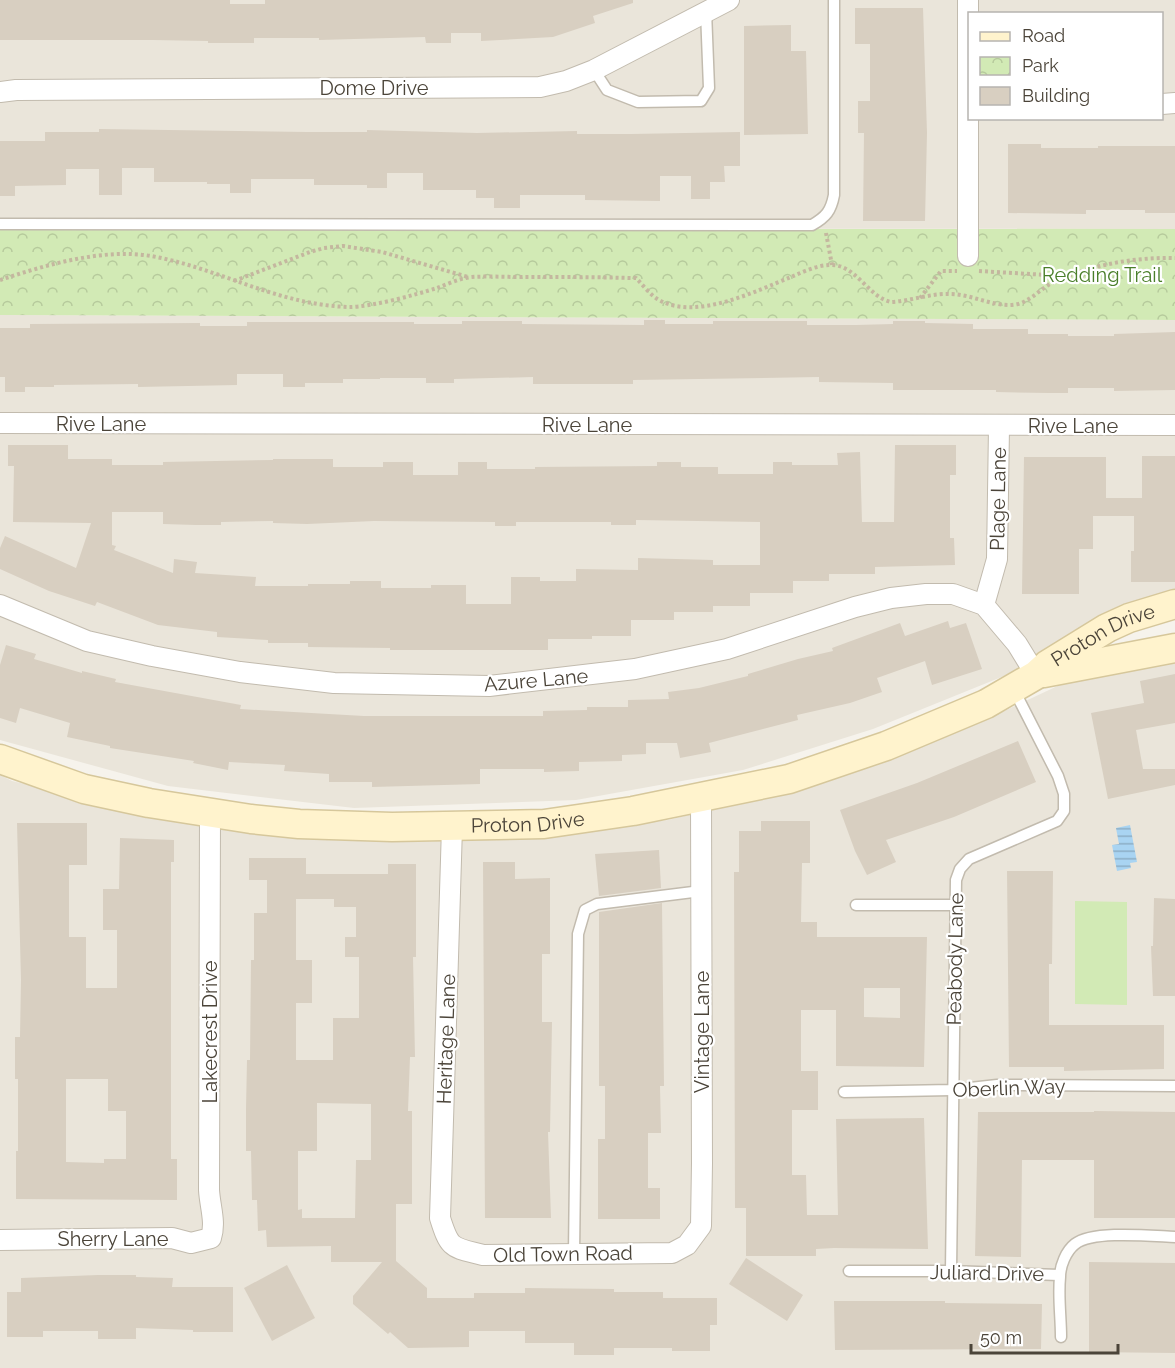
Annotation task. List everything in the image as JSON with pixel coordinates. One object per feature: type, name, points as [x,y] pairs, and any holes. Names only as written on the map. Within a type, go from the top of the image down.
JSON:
[{"type":"street","name":"Dome Drive","points":[[0,92],[16,90],[540,87],[566,81],[594,70],[729,0]]},
{"type":"street","points":[[965,266],[968,0]]},
{"type":"street","name":"Rive Lane","points":[[0,423],[1175,426]]},
{"type":"street","name":"Plage Lane","points":[[984,605],[997,559],[999,426]]},
{"type":"street","name":"Azure Lane","points":[[0,604],[87,641],[240,672],[334,683],[489,686],[635,669],[727,649],[855,607],[891,598],[953,594],[984,605]]},
{"type":"street","name":"Proton Drive","points":[[0,759],[84,789],[149,803],[251,819],[299,824],[452,827],[544,824],[633,812],[789,779],[885,746],[986,704],[1107,628],[1129,618],[1175,604]]},
{"type":"street","points":[[984,605],[1017,644],[1025,681]]},
{"type":"street","name":"Proton Drive","points":[[1025,681],[1175,648]]},
{"type":"street","name":"Vintage Lane","points":[[672,1253],[687,1245],[700,1226],[702,1163],[700,798]]},
{"type":"street","name":"Lakecrest Drive","points":[[199,1242],[211,1238],[214,1222],[210,1209],[209,1191],[210,813]]},
{"type":"street","name":"Heritage Lane","points":[[452,827],[440,1218],[446,1236],[455,1248]]},
{"type":"street","name":"Sherry Lane","points":[[0,1240],[172,1238],[191,1243],[199,1242]]},
{"type":"street","name":"Old Town Road","points":[[455,1248],[483,1256],[672,1253]]},
{"type":"lane","points":[[0,224],[812,225],[823,219],[831,210],[834,195],[834,0]]},
{"type":"lane","points":[[594,70],[607,90],[638,102],[701,101],[709,88],[706,10]]},
{"type":"lane","name":"Peabody Lane","points":[[951,1271],[956,880],[960,868],[969,859],[1057,821],[1064,812],[1064,794],[1025,681]]},
{"type":"lane","points":[[574,1254],[578,934],[585,910],[597,903],[701,891]]},
{"type":"lane","points":[[856,905],[956,905]]},
{"type":"lane","name":"Oberlin Way","points":[[844,1092],[952,1090],[997,1085],[1175,1086]]},
{"type":"lane","name":"Juliard Drive","points":[[849,1271],[951,1271],[1059,1275],[1065,1257],[1074,1244],[1088,1238],[1175,1237]]},
{"type":"lane","points":[[1059,1275],[1061,1337]]},
{"type":"path","points":[[823,219],[832,265]]},
{"type":"path","points":[[233,281],[276,267],[310,252],[344,246],[382,252],[470,277],[636,278],[660,300],[671,304],[698,305],[734,300],[801,273],[832,265],[845,269],[860,279],[884,301],[891,302],[947,293],[999,304],[1028,300],[1046,286],[1068,276],[1121,261],[1140,258],[1175,258]]},
{"type":"path","points":[[0,280],[70,261],[100,255],[127,254],[175,261],[288,298],[352,307],[418,293],[470,277]]},
{"type":"path","points":[[919,298],[941,271],[965,266],[1068,276]]},
{"type":"path","points":[[0,276],[10,277]]},
{"type":"shaded area","points":[[0,0],[1175,0],[1175,229],[0,228]]},
{"type":"shaded area","points":[[0,315],[1175,320],[1175,596],[1058,647],[1004,676],[873,729],[743,770],[576,800],[354,808],[168,786],[0,740]]},
{"type":"shaded area","points":[[1175,656],[1175,1368],[0,1368],[0,775],[12,781],[179,820],[326,840],[417,842],[547,836],[668,820],[756,799],[896,756],[1002,712],[1083,674]]},
{"type":"green space","name":"Redding Trail","points":[[0,228],[1175,229],[1175,320],[0,315]]},
{"type":"green space","points":[[1075,901],[1127,902],[1127,1005],[1075,1004]]},
{"type":"water","points":[[1130,825],[1137,862],[1130,863],[1131,868],[1117,871],[1112,845],[1119,844],[1116,828]]},
{"type":"building","points":[[0,0],[230,0],[230,4],[265,4],[265,0],[633,0],[633,3],[593,16],[595,23],[553,37],[481,41],[481,33],[451,33],[451,43],[426,43],[425,37],[319,40],[319,38],[254,38],[254,43],[208,43],[208,41],[153,40],[0,40]]},
{"type":"building","points":[[855,8],[923,8],[927,133],[925,221],[863,221],[864,133],[858,133],[858,101],[870,101],[870,44],[855,44]]},
{"type":"building","points":[[791,25],[791,51],[806,51],[808,134],[744,135],[744,26]]},
{"type":"building","points":[[99,129],[307,132],[367,132],[367,130],[477,133],[577,131],[577,134],[740,132],[740,166],[724,166],[725,182],[710,182],[710,199],[691,199],[691,176],[660,176],[660,201],[585,200],[585,195],[520,195],[520,208],[494,208],[494,198],[476,198],[476,190],[423,190],[423,173],[387,173],[387,188],[367,188],[367,185],[314,185],[314,179],[251,179],[251,193],[230,193],[230,184],[154,182],[154,168],[122,168],[122,195],[99,195],[99,169],[66,169],[66,185],[15,186],[15,196],[0,196],[0,141],[45,141],[45,132],[99,132]]},
{"type":"building","points":[[1008,144],[1041,144],[1041,148],[1175,146],[1175,213],[1145,213],[1145,210],[1086,210],[1086,214],[1008,213]]},
{"type":"building","points":[[644,320],[665,320],[665,324],[713,324],[713,321],[807,321],[807,325],[893,324],[893,321],[925,321],[925,323],[973,324],[973,329],[1028,329],[1028,334],[1068,334],[1068,336],[1175,332],[1175,390],[1114,391],[1114,388],[1068,388],[1068,393],[1049,393],[996,392],[996,390],[893,390],[893,383],[819,382],[819,377],[633,380],[633,384],[533,384],[533,377],[454,379],[454,383],[426,383],[426,378],[380,378],[343,379],[343,383],[305,383],[305,387],[283,387],[283,374],[237,374],[237,385],[138,387],[138,384],[54,385],[54,387],[25,387],[25,392],[5,392],[5,377],[0,377],[0,328],[30,328],[30,324],[200,323],[200,326],[247,326],[247,322],[462,324],[462,321],[522,321],[522,324],[644,325]]},
{"type":"building","points":[[8,445],[68,445],[68,459],[112,459],[112,465],[333,459],[333,467],[383,467],[383,462],[413,462],[413,475],[458,475],[458,462],[487,462],[487,469],[535,469],[535,467],[657,466],[657,462],[681,462],[681,467],[718,467],[718,474],[773,474],[773,462],[792,462],[792,465],[838,465],[837,453],[860,452],[862,522],[894,522],[895,445],[956,445],[956,475],[950,475],[950,538],[954,538],[955,565],[875,567],[875,574],[829,574],[829,581],[793,581],[793,593],[750,593],[750,606],[713,606],[713,612],[674,612],[674,620],[631,620],[631,636],[548,639],[548,650],[390,650],[390,648],[308,647],[308,643],[268,643],[268,640],[217,637],[217,632],[158,625],[97,602],[95,606],[49,591],[0,569],[0,548],[5,536],[76,568],[91,523],[13,522],[14,466],[8,466]],"holes":[[[112,512],[163,512],[163,524],[196,525],[273,521],[273,523],[307,524],[374,521],[495,522],[495,526],[516,526],[516,522],[611,522],[611,525],[636,525],[636,520],[760,522],[760,565],[713,565],[713,560],[638,558],[638,570],[576,569],[576,581],[540,581],[540,577],[511,577],[511,604],[466,604],[466,585],[381,588],[381,581],[350,581],[350,584],[255,586],[256,577],[195,573],[197,562],[174,559],[173,573],[114,550],[116,546],[112,545]]]},
{"type":"building","points":[[1142,456],[1175,456],[1175,582],[1131,582],[1134,516],[1093,516],[1093,549],[1079,549],[1079,594],[1022,594],[1024,457],[1106,457],[1106,498],[1142,498]]},
{"type":"building","points":[[948,621],[950,628],[966,623],[982,669],[932,685],[925,661],[877,678],[882,692],[850,703],[797,715],[798,720],[709,743],[711,752],[680,758],[677,743],[646,743],[646,754],[622,755],[622,761],[579,762],[579,771],[480,769],[480,784],[372,787],[372,782],[329,782],[329,774],[284,771],[285,765],[229,762],[228,770],[193,763],[194,761],[110,748],[110,746],[67,737],[70,723],[20,708],[16,723],[0,718],[0,665],[6,645],[36,654],[34,659],[82,673],[82,671],[116,679],[115,682],[241,705],[240,709],[364,716],[543,716],[543,711],[587,710],[587,707],[628,707],[628,700],[669,699],[668,692],[699,688],[748,676],[748,674],[798,659],[833,651],[832,648],[900,623],[905,636]]},
{"type":"building","points":[[1175,674],[1175,723],[1136,730],[1143,769],[1175,769],[1175,785],[1108,799],[1091,713],[1144,703],[1140,681]]},
{"type":"building","points":[[1018,741],[1036,782],[954,817],[886,840],[896,862],[867,875],[855,851],[840,810],[917,783]]},
{"type":"building","points":[[761,821],[810,821],[810,863],[802,863],[801,922],[817,922],[817,937],[927,937],[924,1067],[836,1066],[836,1010],[801,1010],[801,1071],[818,1071],[818,1110],[792,1110],[792,1175],[806,1175],[807,1215],[838,1215],[836,1119],[924,1118],[928,1249],[834,1248],[816,1249],[816,1256],[746,1256],[746,1208],[735,1208],[734,872],[739,872],[739,831],[761,831]],"holes":[[[864,988],[900,988],[900,1018],[864,1017]]]},
{"type":"building","points":[[17,823],[87,823],[87,865],[69,865],[69,937],[86,937],[86,988],[117,988],[117,930],[103,930],[103,889],[119,889],[120,838],[174,840],[174,862],[171,862],[171,1159],[177,1159],[177,1200],[16,1199],[18,1079],[15,1079],[15,1037],[20,1037]],"holes":[[[66,1079],[108,1079],[108,1111],[126,1111],[126,1159],[104,1159],[104,1163],[66,1162]]]},
{"type":"building","points":[[659,850],[661,888],[599,896],[595,854]]},
{"type":"building","points":[[249,858],[306,858],[306,874],[388,874],[388,864],[416,864],[416,957],[413,957],[415,1057],[410,1057],[408,1111],[412,1111],[412,1204],[396,1204],[396,1261],[427,1288],[427,1298],[474,1298],[474,1293],[525,1293],[525,1288],[614,1289],[614,1292],[663,1292],[663,1298],[717,1298],[717,1325],[710,1325],[710,1351],[672,1351],[672,1348],[614,1348],[614,1355],[574,1355],[574,1343],[525,1343],[525,1331],[469,1331],[469,1347],[408,1348],[353,1304],[353,1296],[382,1262],[331,1262],[331,1246],[267,1247],[266,1230],[258,1231],[257,1200],[252,1200],[251,1151],[246,1151],[246,1109],[247,1060],[250,1060],[254,913],[267,913],[267,880],[249,880]],"holes":[[[296,899],[334,899],[334,907],[356,907],[356,937],[345,937],[345,957],[359,957],[359,1018],[333,1018],[333,1060],[296,1060],[296,1003],[312,1003],[312,960],[296,960]],[[317,1103],[371,1104],[371,1160],[356,1160],[355,1218],[302,1218],[302,1209],[298,1210],[298,1151],[317,1151]]]},
{"type":"building","points":[[483,862],[515,862],[515,879],[550,878],[550,954],[542,954],[542,1022],[552,1022],[550,1132],[548,1132],[551,1218],[485,1218]]},
{"type":"building","points":[[1007,871],[1053,871],[1049,1025],[1164,1025],[1164,1069],[1064,1071],[1064,1067],[1009,1067]]},
{"type":"building","points":[[1154,898],[1175,899],[1175,996],[1153,996],[1151,946],[1153,946]]},
{"type":"building","points":[[662,903],[664,1086],[660,1086],[661,1133],[648,1133],[648,1188],[660,1188],[660,1219],[598,1219],[598,1139],[605,1139],[605,1086],[599,1086],[599,912]]},
{"type":"building","points":[[978,1112],[1175,1112],[1175,1218],[1094,1218],[1094,1160],[1022,1160],[1021,1257],[975,1256]]},
{"type":"building","points":[[746,1258],[803,1295],[787,1321],[729,1284]]},
{"type":"building","points":[[1089,1262],[1175,1263],[1175,1353],[1089,1352]]},
{"type":"building","points":[[287,1265],[315,1318],[272,1341],[244,1288]]},
{"type":"building","points":[[98,1275],[173,1278],[172,1287],[233,1287],[233,1332],[136,1328],[136,1339],[98,1339],[98,1331],[43,1331],[43,1337],[7,1337],[7,1292],[21,1292],[21,1278]]},
{"type":"building","points":[[834,1301],[1042,1304],[1041,1349],[835,1350]]}]
